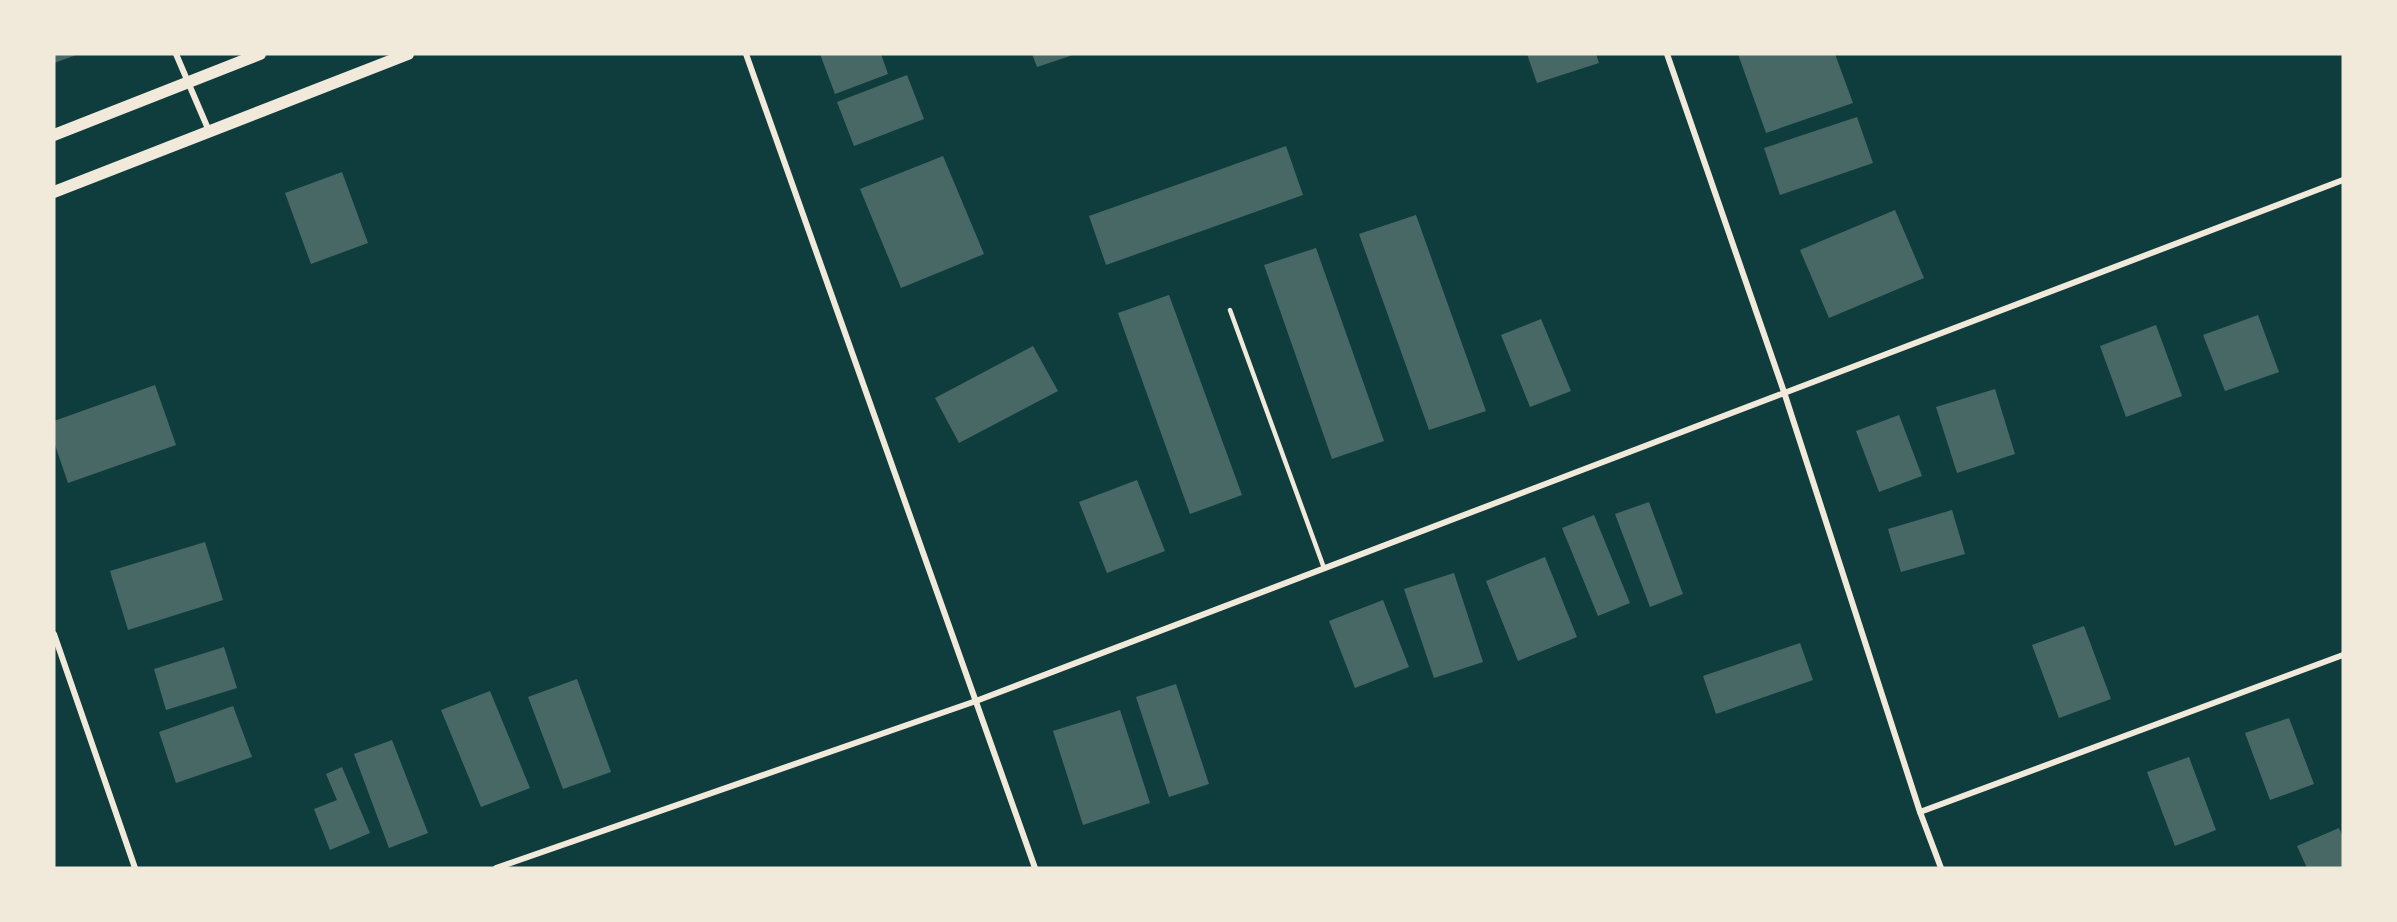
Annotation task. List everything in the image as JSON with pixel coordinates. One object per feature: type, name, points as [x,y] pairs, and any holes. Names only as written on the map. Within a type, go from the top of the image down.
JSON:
[{"type":"main road","points":[[54,135],[260,54]]},
{"type":"main road","points":[[54,192],[408,54]]},
{"type":"street","points":[[176,54],[209,131]]},
{"type":"street","points":[[746,54],[1035,868]]},
{"type":"street","points":[[1667,54],[1784,392],[1920,812],[1941,868]]},
{"type":"street","points":[[496,868],[976,701],[2343,180]]},
{"type":"street","points":[[54,634],[135,868]]},
{"type":"street","points":[[1920,812],[2343,655]]},
{"type":"lane","points":[[1230,310],[1324,568]]},
{"type":"building","points":[[54,54],[79,54],[54,63]]},
{"type":"building","points":[[820,54],[881,54],[888,74],[835,94]]},
{"type":"building","points":[[1032,54],[1076,54],[1037,67]]},
{"type":"building","points":[[1527,54],[1596,54],[1599,63],[1537,83]]},
{"type":"building","points":[[1738,54],[1835,54],[1853,103],[1766,133]]},
{"type":"building","points":[[907,75],[924,119],[854,146],[837,102]]},
{"type":"building","points":[[1857,117],[1873,163],[1780,195],[1764,148]]},
{"type":"building","points":[[1286,146],[1303,195],[1106,265],[1089,216]]},
{"type":"building","points":[[943,156],[984,254],[901,288],[860,189]]},
{"type":"building","points":[[342,172],[368,243],[311,264],[285,193]]},
{"type":"building","points":[[1895,210],[1924,278],[1829,318],[1800,250]]},
{"type":"building","points":[[1416,215],[1486,411],[1429,430],[1359,234]]},
{"type":"building","points":[[1316,248],[1384,441],[1332,459],[1264,265]]},
{"type":"building","points":[[1169,295],[1242,495],[1190,514],[1118,313]]},
{"type":"building","points":[[2258,315],[2279,372],[2225,391],[2203,335]]},
{"type":"building","points":[[1541,319],[1571,391],[1530,407],[1501,335]]},
{"type":"building","points":[[2156,325],[2182,396],[2126,417],[2100,346]]},
{"type":"building","points":[[1033,346],[1058,391],[959,443],[935,398]]},
{"type":"building","points":[[155,385],[176,445],[68,483],[54,442],[54,421]]},
{"type":"building","points":[[1995,389],[2015,454],[1957,473],[1936,407]]},
{"type":"building","points":[[1899,415],[1922,476],[1879,492],[1856,431]]},
{"type":"building","points":[[1137,480],[1165,551],[1107,573],[1079,502]]},
{"type":"building","points":[[1649,502],[1683,594],[1650,607],[1615,514]]},
{"type":"building","points":[[1952,510],[1965,554],[1901,572],[1888,529]]},
{"type":"building","points":[[1594,515],[1630,603],[1598,616],[1562,528]]},
{"type":"building","points":[[205,542],[223,600],[128,630],[110,571]]},
{"type":"building","points":[[1545,557],[1577,637],[1518,661],[1486,581]]},
{"type":"building","points":[[1454,573],[1483,662],[1434,678],[1404,589]]},
{"type":"building","points":[[1383,600],[1409,667],[1355,688],[1329,621]]},
{"type":"building","points":[[2084,626],[2111,699],[2059,718],[2032,645]]},
{"type":"building","points":[[1800,643],[1813,680],[1716,714],[1703,676]]},
{"type":"building","points":[[224,647],[237,688],[166,710],[154,669]]},
{"type":"building","points":[[577,679],[611,772],[563,789],[528,697]]},
{"type":"building","points":[[1176,684],[1209,784],[1169,797],[1136,697]]},
{"type":"building","points":[[490,691],[530,788],[481,807],[441,710]]},
{"type":"building","points":[[233,706],[252,757],[176,783],[159,732]]},
{"type":"building","points":[[1120,710],[1150,803],[1083,825],[1053,731]]},
{"type":"building","points":[[2289,718],[2314,784],[2270,800],[2245,733]]},
{"type":"building","points":[[392,740],[428,833],[389,848],[354,754]]},
{"type":"building","points":[[2189,757],[2216,830],[2175,846],[2147,772]]},
{"type":"building","points":[[342,767],[370,833],[330,850],[314,809],[337,800],[326,774]]},
{"type":"building","points":[[2339,828],[2343,837],[2343,868],[2307,868],[2297,846]]}]
